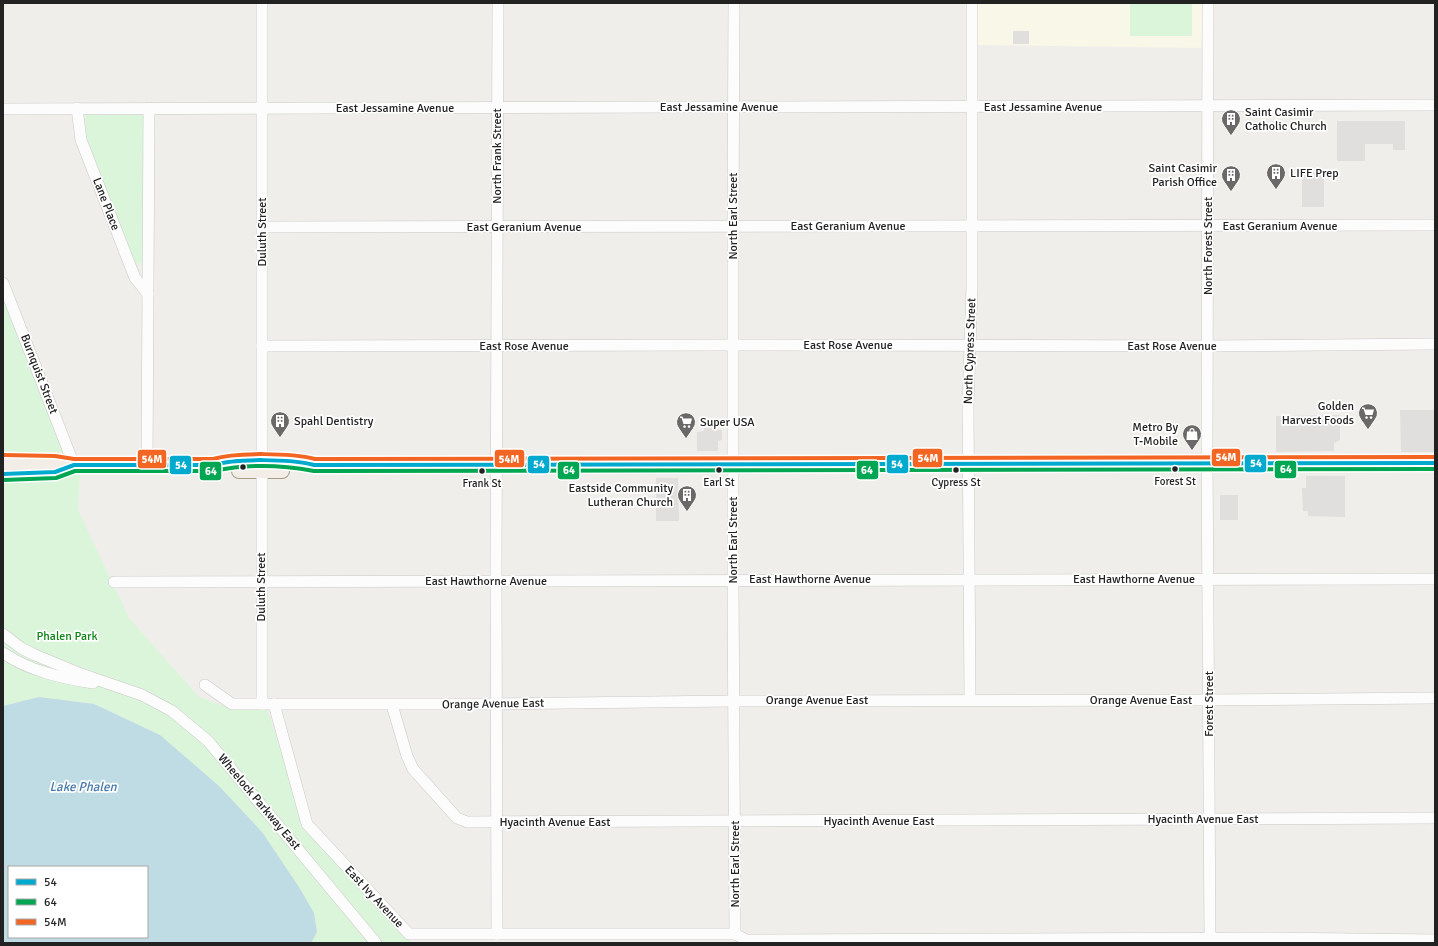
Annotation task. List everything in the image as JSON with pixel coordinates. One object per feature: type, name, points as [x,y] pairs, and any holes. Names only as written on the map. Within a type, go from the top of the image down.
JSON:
[{"type":"main road","points":[[3,461],[55,462],[74,465],[147,466],[214,465],[224,462],[262,466],[302,462],[314,466],[1435,463]]},
{"type":"main road","points":[[3,474],[55,472],[74,465]]},
{"type":"street","name":"Duluth Street","points":[[262,3],[262,704]]},
{"type":"street","name":"North Frank Street","points":[[497,934],[496,465],[498,3]]},
{"type":"street","name":"North Earl Street","points":[[730,934],[734,821],[732,227],[734,3]]},
{"type":"street","name":"North Cypress Street","points":[[970,700],[968,406],[972,226],[972,3]]},
{"type":"street","name":"North Forest Street","points":[[1207,464],[1208,3]]},
{"type":"street","name":"East Jessamine Avenue","points":[[3,109],[1435,106]]},
{"type":"street","name":"Lane Place","points":[[77,108],[82,140],[136,278],[148,294]]},
{"type":"street","points":[[147,466],[149,108]]},
{"type":"street","name":"East Geranium Avenue","points":[[262,227],[1435,225]]},
{"type":"street","name":"Burnquist Street","points":[[3,283],[74,465]]},
{"type":"street","name":"East Rose Avenue","points":[[262,346],[1208,346],[1435,344]]},
{"type":"street","name":"Forest Street","points":[[1207,464],[1210,941]]},
{"type":"street","name":"East Hawthorne Avenue","points":[[114,582],[496,582],[733,579],[1435,579]]},
{"type":"street","name":"Wheelock Parkway East","points":[[3,634],[21,648],[35,655],[81,674],[142,695],[172,711],[208,741],[376,943]]},
{"type":"street","name":"Wheelock Parkway East","points":[[4,654],[47,674],[121,688]]},
{"type":"street","name":"Orange Avenue East","points":[[205,685],[232,704],[392,705],[733,700],[1209,700],[1435,698]]},
{"type":"street","name":"East Ivy Avenue","points":[[274,704],[307,824],[409,934],[730,934],[746,940],[1435,940]]},
{"type":"street","name":"Hyacinth Avenue East","points":[[392,705],[407,756],[414,769],[457,818],[468,822],[1435,818]]},
{"type":"shaded area","points":[[977,3],[1208,3],[1208,48],[977,45]]},
{"type":"shaded area","points":[[1013,31],[1029,31],[1029,44],[1013,44]]},
{"type":"shaded area","points":[[1337,121],[1405,121],[1405,150],[1393,150],[1393,144],[1365,144],[1365,161],[1337,161]]},
{"type":"shaded area","points":[[1311,172],[1324,172],[1324,207],[1302,207],[1302,174],[1311,174]]},
{"type":"shaded area","points":[[1400,410],[1434,410],[1434,452],[1401,452]]},
{"type":"shaded area","points":[[1340,415],[1340,440],[1334,443],[1334,451],[1276,452],[1276,416]]},
{"type":"shaded area","points":[[704,428],[722,430],[722,440],[718,441],[718,451],[697,451],[697,432],[704,431]]},
{"type":"shaded area","points":[[1306,476],[1345,476],[1345,517],[1308,516],[1308,511],[1303,511],[1302,488],[1306,488]]},
{"type":"shaded area","points":[[656,478],[678,478],[679,521],[656,521]]},
{"type":"shaded area","points":[[1220,495],[1238,495],[1238,520],[1220,520]]},
{"type":"green space","points":[[1130,3],[1192,3],[1192,36],[1130,36]]},
{"type":"green space","points":[[85,115],[143,115],[143,262],[137,264],[129,252],[86,137]]},
{"type":"green space","name":"Phalen Park","points":[[3,291],[80,473],[78,510],[129,618],[199,697],[221,705],[267,709],[310,836],[412,943],[311,943],[317,932],[314,913],[299,887],[262,832],[219,786],[160,735],[94,704],[39,697],[3,706]]},
{"type":"water","name":"Lake Phalen","points":[[39,697],[94,704],[160,735],[219,786],[262,832],[299,887],[314,913],[317,932],[311,943],[3,943],[3,706]]},
{"type":"transit line","name":"54M","points":[[3,455],[55,456],[74,459],[213,459],[249,454],[293,455],[315,459],[1435,457]]},
{"type":"transit line","name":"54","points":[[3,474],[55,472],[74,465],[214,465],[249,460],[292,461],[314,465],[1435,463]]},
{"type":"transit line","name":"64","points":[[3,480],[56,478],[75,471],[214,471],[251,466],[289,467],[314,471],[1435,469]]},
{"type":"place","name":"Saint Casimir Catholic Church","points":[[1231,136]]},
{"type":"place","name":"LIFE Prep","points":[[1276,190]]},
{"type":"place","name":"Saint Casimir Parish Office","points":[[1231,192]]},
{"type":"place","name":"Golden Harvest Foods","points":[[1368,430]]},
{"type":"place","name":"Spahl Dentistry","points":[[280,438]]},
{"type":"place","name":"Super USA","points":[[686,439]]},
{"type":"place","name":"Metro By T-Mobile","points":[[1192,451]]},
{"type":"place","name":"Forest St","points":[[1175,469]]},
{"type":"place","name":"Earl St","points":[[719,470]]},
{"type":"place","name":"Cypress St","points":[[956,470]]},
{"type":"place","name":"Frank St","points":[[482,471]]},
{"type":"place","name":"Eastside Community Lutheran Church","points":[[687,512]]}]
